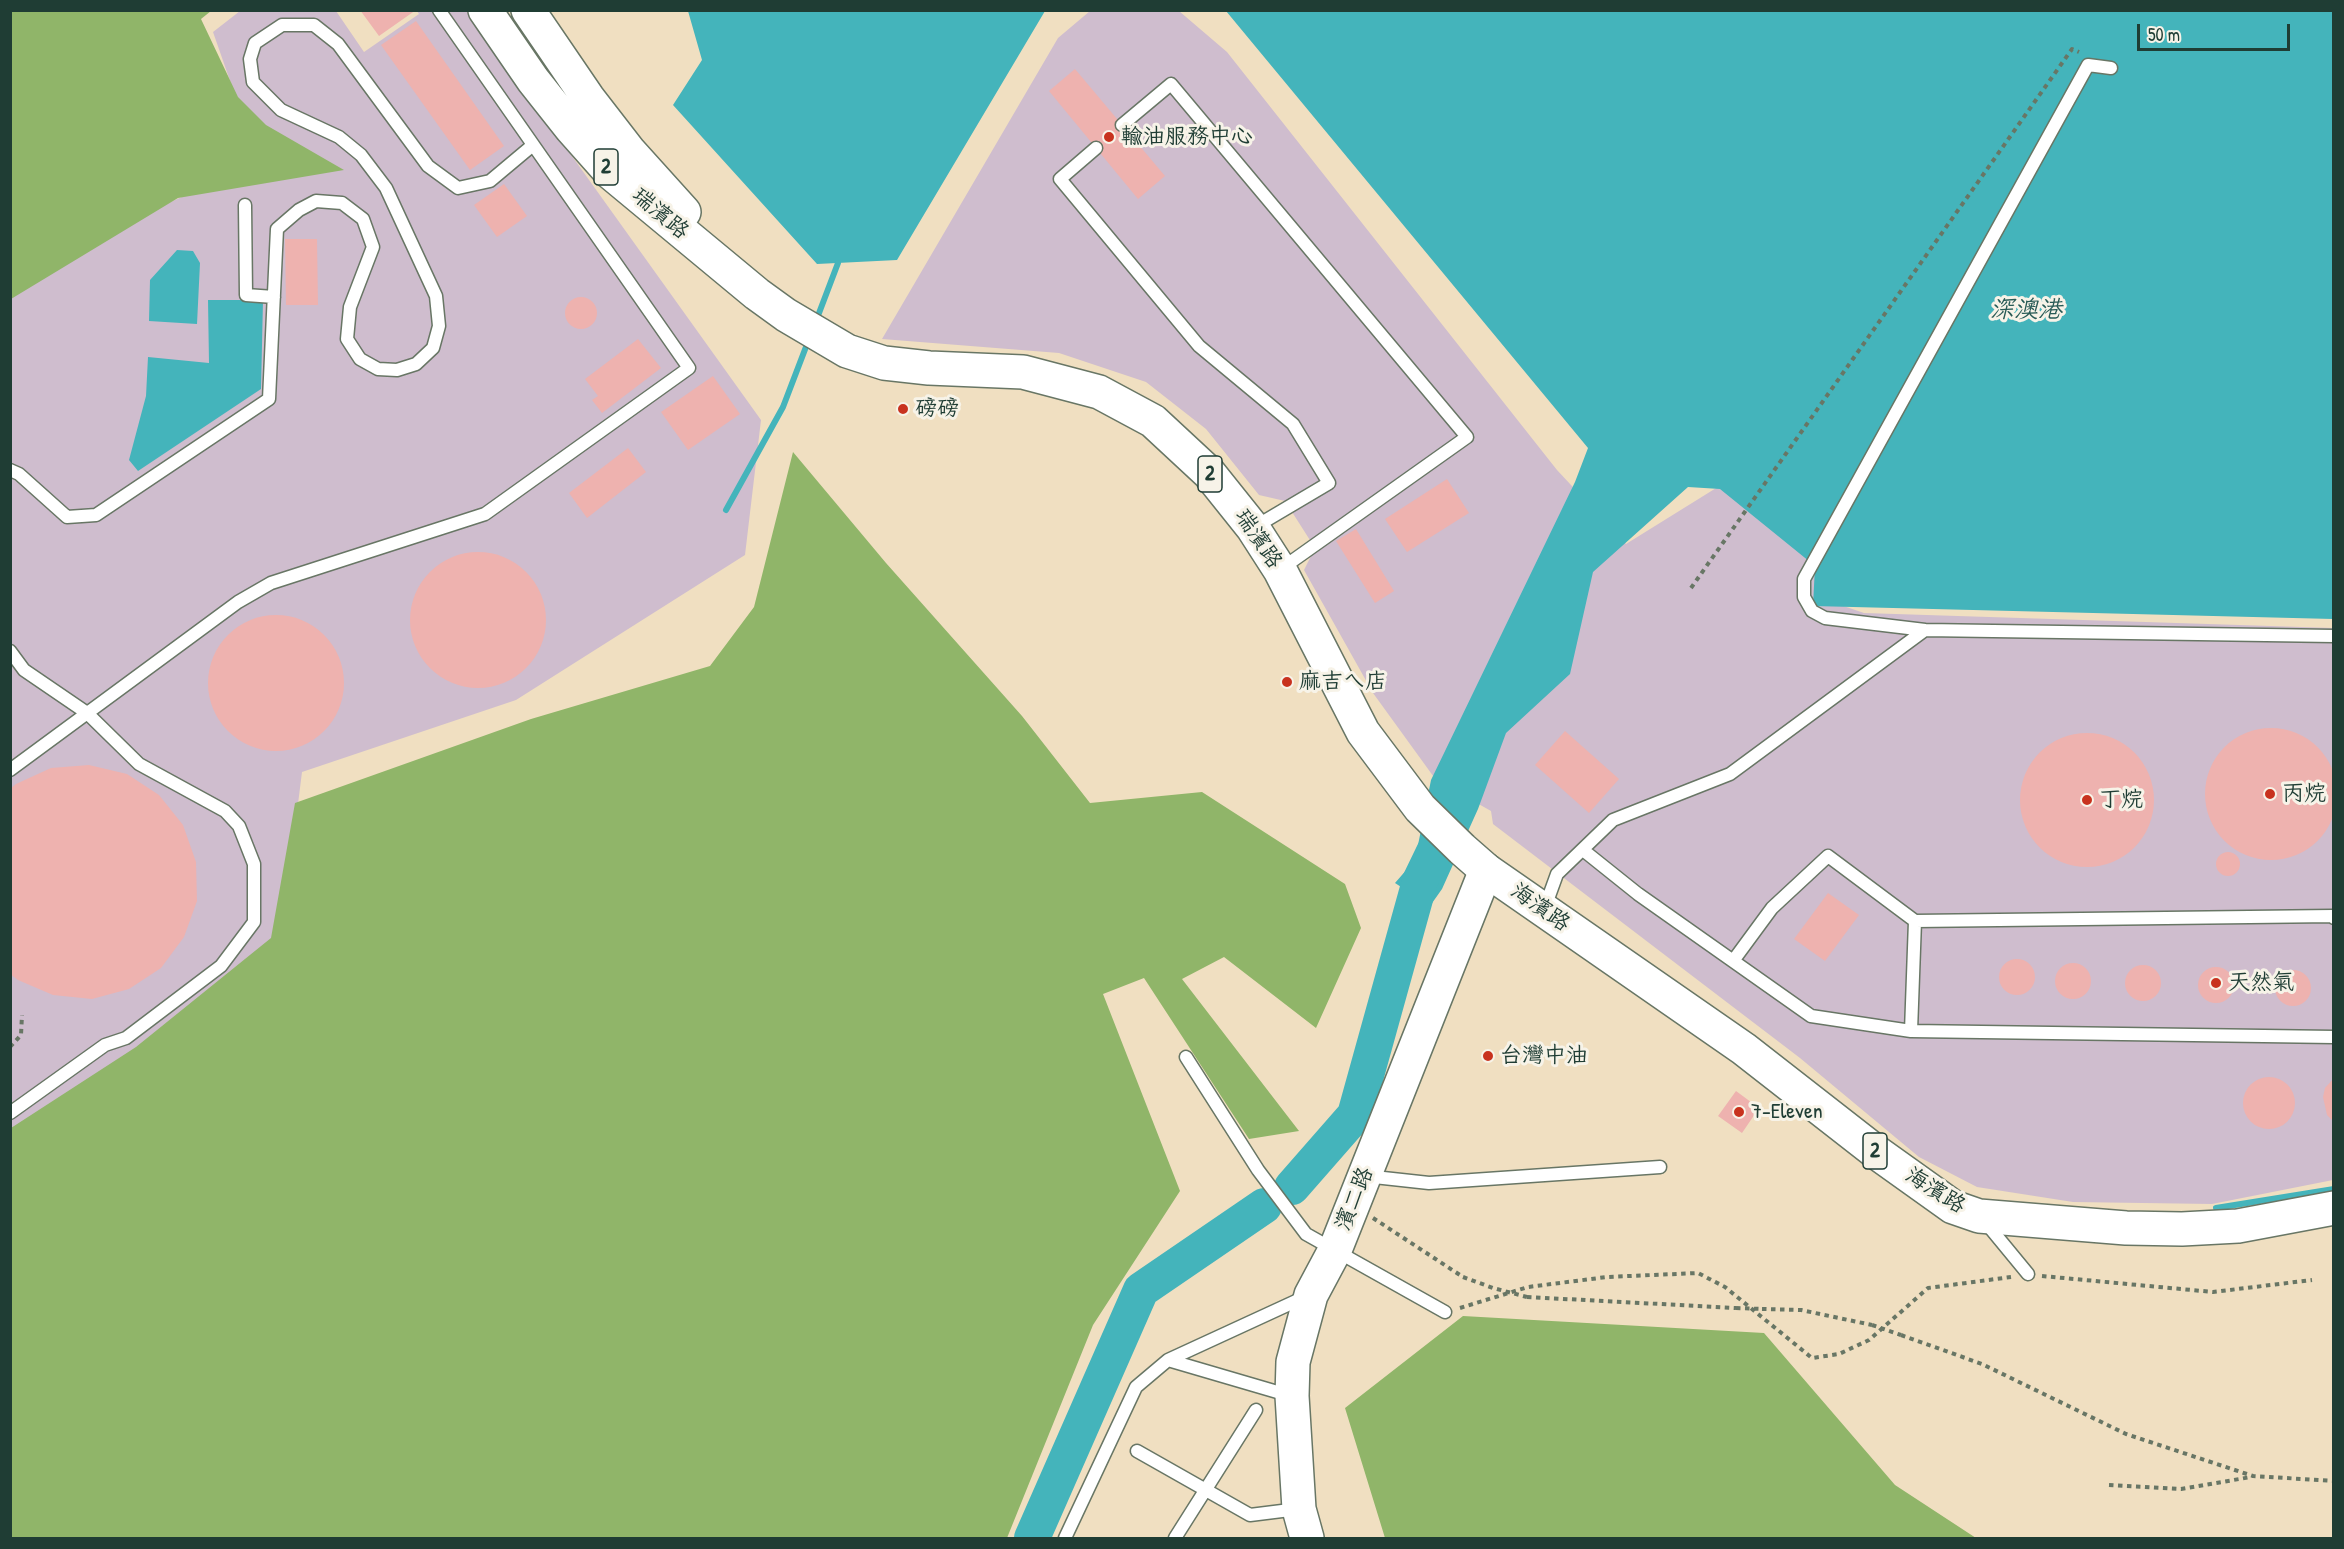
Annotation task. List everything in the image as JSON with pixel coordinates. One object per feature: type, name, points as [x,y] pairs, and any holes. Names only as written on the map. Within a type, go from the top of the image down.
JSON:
[{"type":"main road","name":"瑞濱路","points":[[485,10],[533,80],[611,173],[757,294],[786,315],[847,351],[884,363],[929,368],[1023,372],[1099,392],[1153,421],[1209,473],[1253,528],[1280,570],[1363,732],[1420,808],[1474,860]]},
{"type":"main road","name":"瑞濱路","points":[[528,10],[588,98],[629,151],[757,294]]},
{"type":"main road","name":"海濱路","points":[[1474,860],[1744,1049],[1876,1152],[1953,1207],[1979,1216],[2126,1228],[2182,1229],[2238,1226],[2334,1208]]},
{"type":"main road","name":"濱二路","points":[[1303,1524],[1292,1396],[1293,1362],[1311,1294],[1335,1250],[1364,1176],[1474,860]]},
{"type":"lane","points":[[10,770],[238,602],[271,583],[485,514],[689,368],[439,10]]},
{"type":"lane","points":[[10,470],[20,474],[67,518],[96,515],[269,399],[277,229],[299,210],[316,201],[342,203],[363,219],[373,247],[350,307],[347,339],[360,359],[378,369],[397,370],[416,364],[433,348],[439,326],[436,296],[386,188],[361,154],[339,137],[281,110],[253,82],[250,59],[255,43],[282,25],[314,25],[338,44],[428,166],[458,188],[490,181],[533,145]]},
{"type":"lane","points":[[2112,68],[2088,65],[1804,579],[1803,597],[1812,611],[1825,618],[1925,630],[2334,636]]},
{"type":"lane","points":[[1122,125],[1171,84],[1467,437],[1280,570]]},
{"type":"lane","points":[[1096,148],[1060,179],[1199,346],[1293,424],[1329,483],[1253,528]]},
{"type":"lane","points":[[245,205],[246,295],[274,297]]},
{"type":"lane","points":[[1544,911],[1557,874],[1613,820],[1730,774],[1925,630]]},
{"type":"lane","points":[[10,651],[24,669],[87,713],[139,764],[225,811],[239,826],[254,864],[254,922],[221,966],[126,1038],[105,1045],[10,1113]]},
{"type":"lane","points":[[1583,850],[1638,894],[1811,1016],[1911,1031],[2334,1037]]},
{"type":"lane","points":[[1733,961],[1772,908],[1828,856],[1915,921],[2333,916],[2334,918]]},
{"type":"lane","points":[[1911,1031],[1915,921]]},
{"type":"lane","points":[[1186,1057],[1258,1170],[1306,1233],[1445,1312]]},
{"type":"lane","points":[[1364,1176],[1429,1183],[1660,1167]]},
{"type":"lane","points":[[1979,1216],[2028,1274]]},
{"type":"lane","points":[[1065,1539],[1137,1387],[1168,1360],[1311,1294]]},
{"type":"lane","points":[[1168,1360],[1292,1396]]},
{"type":"lane","points":[[1175,1539],[1204,1489],[1256,1410]]},
{"type":"lane","points":[[1137,1452],[1250,1515],[1303,1524]]},
{"type":"path","points":[[1691,588],[2072,49],[2084,54]]},
{"type":"path","points":[[10,1047],[21,1035],[22,1015]]},
{"type":"path","points":[[1372,1217],[1463,1277],[1492,1288],[1527,1297],[1801,1310],[1872,1325],[1982,1364],[2126,1434],[2253,1476]]},
{"type":"path","points":[[1445,1312],[1528,1287],[1607,1277],[1698,1273],[1725,1287],[1812,1358],[1839,1354],[1869,1340],[1928,1288],[2028,1274],[2213,1292],[2312,1280]]},
{"type":"path","points":[[2109,1485],[2181,1489],[2253,1476],[2334,1481]]},
{"type":"shaded area","points":[[240,11],[336,11],[364,52],[419,14],[417,11],[468,11],[761,420],[745,555],[516,700],[302,772],[280,947],[11,1145],[11,277],[258,161],[213,32]]},
{"type":"shaded area","points":[[1090,11],[1179,11],[1227,52],[1557,470],[1626,544],[1721,485],[1818,564],[1814,596],[1864,613],[2333,628],[2333,1180],[2212,1204],[2073,1202],[1977,1187],[1919,1157],[1800,1058],[1493,824],[1491,811],[1436,780],[1373,693],[1304,570],[1315,548],[1285,501],[1259,495],[1206,429],[1146,382],[1059,353],[882,339],[1058,38]]},
{"type":"green space","points":[[11,10],[211,11],[201,19],[238,97],[266,125],[344,170],[178,198],[11,299]]},
{"type":"green space","points":[[793,452],[886,563],[1022,716],[1090,803],[1202,792],[1345,884],[1361,928],[1316,1028],[1224,957],[1182,979],[1299,1131],[1249,1139],[1144,978],[1103,994],[1180,1191],[1093,1325],[1007,1538],[11,1538],[11,1128],[136,1047],[271,938],[295,803],[531,719],[710,666],[754,607]]},
{"type":"green space","points":[[1463,1316],[1764,1333],[1895,1485],[1976,1538],[1385,1538],[1345,1408]]},
{"type":"water","points":[[688,10],[1045,11],[897,260],[817,264],[673,105],[702,60]]},
{"type":"water","name":"深澳港","points":[[1226,11],[2333,11],[2333,619],[1813,606],[1815,566],[1720,489],[1688,487],[1593,572],[1570,674],[1506,733],[1478,809],[1442,889],[1430,906],[1395,883],[1415,860],[1431,780],[1575,482],[1588,448]]},
{"type":"water","points":[[177,250],[193,251],[200,263],[197,324],[149,321],[150,280]]},
{"type":"water","points":[[208,300],[263,300],[261,389],[138,471],[129,460],[146,396],[148,357],[209,363]]},
{"type":"building","points":[[360,10],[416,10],[379,36]]},
{"type":"building","points":[[416,21],[504,146],[470,170],[381,45]]},
{"type":"building","name":"輸油服務中心","points":[[1075,69],[1165,176],[1138,199],[1049,91]]},
{"type":"building","points":[[504,184],[527,216],[497,237],[474,205]]},
{"type":"building","points":[[285,239],[317,239],[318,305],[286,305]]},
{"type":"building","points":[[581,297],[592,302],[597,313],[592,324],[581,329],[570,324],[565,313],[570,302]]},
{"type":"building","points":[[638,339],[661,368],[602,413],[592,400],[598,396],[585,379]]},
{"type":"building","points":[[713,376],[740,414],[688,450],[661,412]]},
{"type":"building","points":[[628,448],[646,472],[587,518],[569,493]]},
{"type":"building","points":[[1447,479],[1469,513],[1407,552],[1385,519]]},
{"type":"building","points":[[1356,529],[1394,591],[1375,603],[1336,541]]},
{"type":"building","points":[[478,552],[504,557],[526,572],[541,594],[546,620],[541,646],[526,668],[504,683],[478,688],[452,683],[430,668],[415,646],[410,620],[415,594],[430,572],[452,557]]},
{"type":"building","points":[[276,615],[302,620],[314,626],[324,635],[333,645],[339,657],[344,683],[339,709],[333,721],[324,731],[314,740],[302,746],[276,751],[250,746],[238,740],[228,731],[219,721],[213,709],[208,683],[213,657],[219,645],[228,635],[238,626],[250,620]]},
{"type":"building","name":"丙烷","points":[[2271,728],[2296,733],[2317,748],[2332,769],[2337,794],[2332,819],[2317,840],[2296,855],[2271,860],[2246,855],[2225,840],[2210,819],[2205,794],[2210,769],[2225,748],[2246,733]]},
{"type":"building","points":[[1565,731],[1619,779],[1589,813],[1535,765]]},
{"type":"building","name":"丁烷","points":[[2087,733],[2113,738],[2135,752],[2149,774],[2154,800],[2149,826],[2135,848],[2113,862],[2087,867],[2061,862],[2039,848],[2025,826],[2020,800],[2025,774],[2039,752],[2061,738]]},
{"type":"building","points":[[89,765],[127,774],[159,795],[183,825],[196,862],[197,901],[184,937],[161,968],[129,989],[92,999],[53,995],[18,980],[10,974],[10,789],[51,768]]},
{"type":"building","points":[[2228,852],[2233,853],[2239,859],[2239,869],[2233,875],[2228,876],[2223,875],[2217,869],[2216,864],[2217,859],[2223,853]]},
{"type":"building","points":[[1828,893],[1859,915],[1825,961],[1794,939]]},
{"type":"building","points":[[2017,959],[2030,964],[2035,977],[2030,990],[2017,995],[2004,990],[1999,977],[2004,964]]},
{"type":"building","points":[[2073,963],[2086,968],[2091,981],[2086,994],[2073,999],[2060,994],[2055,981],[2060,968]]},
{"type":"building","name":"天然氣","points":[[2143,965],[2156,970],[2161,983],[2156,996],[2143,1001],[2130,996],[2125,983],[2130,970]]},
{"type":"building","name":"天然氣","points":[[2216,967],[2229,972],[2234,985],[2229,998],[2216,1003],[2203,998],[2198,985],[2203,972]]},
{"type":"building","name":"天然氣","points":[[2293,970],[2306,975],[2311,988],[2306,1001],[2293,1006],[2280,1001],[2275,988],[2280,975]]},
{"type":"building","points":[[2264,1077],[2274,1077],[2288,1084],[2295,1103],[2288,1122],[2274,1129],[2264,1129],[2254,1125],[2247,1118],[2243,1108],[2243,1098],[2247,1088],[2254,1081]]},
{"type":"building","points":[[2334,1078],[2334,1122],[2327,1115],[2323,1097],[2325,1088]]},
{"type":"building","name":"7-Eleven","points":[[1736,1091],[1759,1108],[1742,1133],[1718,1116]]},
{"type":"waterway","points":[[816,321],[838,263]]},
{"type":"waterway","points":[[726,510],[783,407],[809,339]]},
{"type":"waterway","points":[[1292,1187],[1355,1115],[1420,881],[1434,852]]},
{"type":"waterway","points":[[2216,1208],[2334,1189]]},
{"type":"waterway","points":[[1032,1538],[1141,1290],[1264,1206]]},
{"type":"place","name":"輸油服務中心","points":[[1109,137]]},
{"type":"place","name":"磅磅","points":[[903,409]]},
{"type":"place","name":"麻吉ㄟ店","points":[[1287,682]]},
{"type":"place","name":"丙烷","points":[[2270,794]]},
{"type":"place","name":"丁烷","points":[[2087,800]]},
{"type":"place","name":"天然氣","points":[[2216,983]]},
{"type":"place","name":"台灣中油","points":[[1488,1056]]},
{"type":"place","name":"7-Eleven","points":[[1739,1112]]}]
